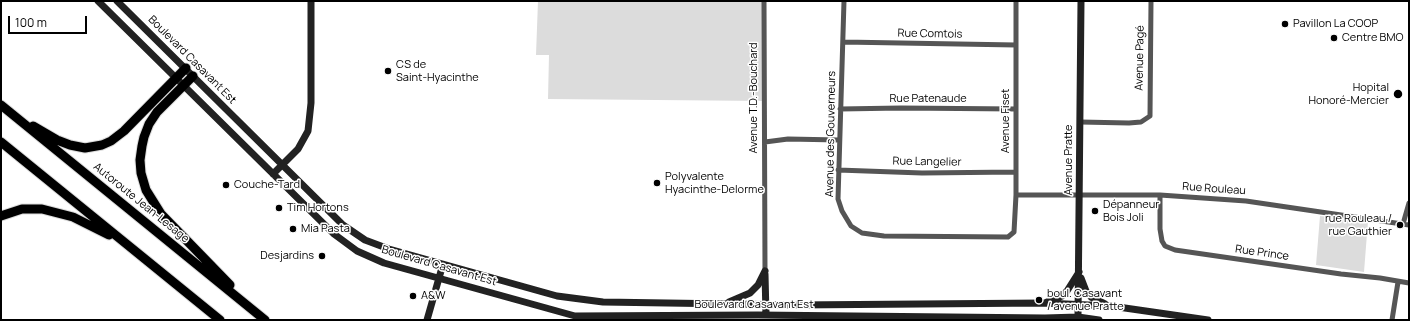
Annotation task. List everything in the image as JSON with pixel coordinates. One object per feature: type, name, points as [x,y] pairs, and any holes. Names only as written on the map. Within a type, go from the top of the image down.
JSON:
[{"type":"highway","points":[[4,108],[65,144],[80,148],[97,147],[120,135],[186,68]]},
{"type":"highway","points":[[193,76],[157,112],[147,128],[140,156],[144,183],[153,202],[167,221],[264,319]]},
{"type":"highway","name":"Autoroute Jean-Lesage","points":[[4,108],[264,319]]},
{"type":"highway","points":[[1,142],[220,320]]},
{"type":"highway","points":[[1,216],[26,208],[38,208],[85,222],[126,244]]},
{"type":"street","name":"Boulevard Casavant Est","points":[[98,1],[330,230],[352,248],[379,261],[576,316],[766,315],[873,318],[1078,318],[1099,320]]},
{"type":"street","name":"Boulevard Casavant Est","points":[[117,1],[341,222],[361,237],[384,248],[557,296],[604,302],[795,305],[1044,303],[1111,306]]},
{"type":"street","points":[[273,174],[302,143],[310,123],[312,89],[311,1]]},
{"type":"street","name":"Avenue T.D.-Bouchard","points":[[764,1],[766,315]]},
{"type":"street","name":"Avenue des Gouverneurs","points":[[844,1],[838,199],[842,211],[852,226],[862,233],[884,236],[1008,237]]},
{"type":"street","name":"Avenue Fiset","points":[[1008,237],[1014,232],[1016,195],[1016,1]]},
{"type":"street","name":"Avenue Pratte","points":[[1078,318],[1080,272],[1081,1]]},
{"type":"street","name":"Avenue Pagé","points":[[1080,122],[1141,122],[1150,116],[1151,1]]},
{"type":"street","name":"Rue Comtois","points":[[843,42],[1016,45]]},
{"type":"street","name":"Rue Patenaude","points":[[840,110],[901,108],[1016,109]]},
{"type":"street","points":[[765,142],[788,139],[839,140]]},
{"type":"street","name":"Rue Langelier","points":[[838,170],[1016,172]]},
{"type":"street","name":"Rue Rouleau","points":[[1016,195],[1160,195],[1246,201],[1409,225]]},
{"type":"street","name":"Rue Prince","points":[[1160,195],[1160,229],[1162,241],[1165,246],[1175,250],[1409,283]]},
{"type":"street","points":[[1403,224],[1409,203]]},
{"type":"street","points":[[427,320],[443,264]]},
{"type":"street","points":[[725,304],[750,293],[758,285],[765,272]]},
{"type":"street","points":[[1044,303],[1062,296],[1080,272]]},
{"type":"street","points":[[1080,272],[1083,284],[1091,297],[1098,302],[1111,306],[1208,320]]},
{"type":"street","points":[[1392,320],[1398,282]]},
{"type":"street","points":[[873,305],[873,318]]},
{"type":"shaded area","points":[[538,1],[764,1],[765,101],[548,99],[549,55],[536,55]]},
{"type":"shaded area","points":[[1320,216],[1368,221],[1364,272],[1316,265]]},
{"type":"place","name":"Pavillon La COOP","points":[[1285,24]]},
{"type":"place","name":"Centre BMO","points":[[1334,38]]},
{"type":"place","name":"CS de Saint-Hyacinthe","points":[[388,71]]},
{"type":"place","name":"Hopital Honoré-Mercier","points":[[1398,94]]},
{"type":"place","name":"Polyvalente Hyacinthe-Delorme","points":[[657,183]]},
{"type":"place","name":"Couche-Tard","points":[[226,185]]},
{"type":"place","name":"Tim Hortons","points":[[279,208]]},
{"type":"place","name":"Dépanneur Bois Joli","points":[[1095,211]]},
{"type":"place","name":"rue Rouleau / rue Gauthier","points":[[1400,225]]},
{"type":"place","name":"Mia Pasta","points":[[293,229]]},
{"type":"place","name":"Desjardins","points":[[322,256]]},
{"type":"place","name":"A&W","points":[[413,296]]},
{"type":"place","name":"boul. Casavant / avenue Pratte","points":[[1039,300]]}]
